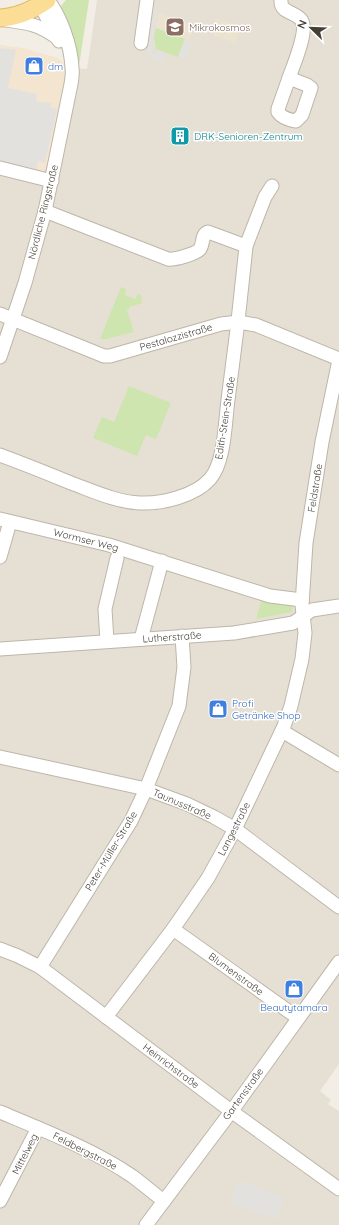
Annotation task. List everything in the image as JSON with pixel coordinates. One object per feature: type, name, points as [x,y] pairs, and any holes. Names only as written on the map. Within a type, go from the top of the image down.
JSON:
[{"type":"main road","points":[[0,18],[17,15],[28,11],[48,0]]},
{"type":"street","points":[[48,0],[44,7],[44,12],[72,63]]},
{"type":"street","name":"Nördliche Ringstraße","points":[[0,358],[25,283],[45,211],[70,96],[72,63],[70,54],[62,28],[48,0]]},
{"type":"street","points":[[141,43],[146,0]]},
{"type":"street","points":[[281,0],[284,9],[298,16],[303,26],[299,49],[289,78]]},
{"type":"street","points":[[0,18],[34,24],[57,37]]},
{"type":"street","points":[[0,168],[52,181]]},
{"type":"street","name":"Edith-Stein-Straße","points":[[0,455],[101,495],[127,502],[163,502],[175,499],[197,489],[211,479],[219,463],[222,451],[239,322],[246,246],[265,197],[272,186]]},
{"type":"street","points":[[45,211],[168,259],[177,258],[197,251],[200,248],[204,235],[208,232],[246,246]]},
{"type":"street","name":"Pestalozzistraße","points":[[0,314],[104,356],[110,356],[222,324],[239,322],[256,325],[339,360]]},
{"type":"street","name":"Feldstraße","points":[[304,617],[302,600],[306,542],[322,442],[339,360]]},
{"type":"street","name":"Wormser Weg","points":[[0,557],[5,521],[109,545],[270,596],[302,600]]},
{"type":"street","points":[[107,641],[105,609],[117,558]]},
{"type":"street","points":[[141,638],[162,561]]},
{"type":"street","name":"Lutherstraße","points":[[0,649],[141,638],[221,634],[294,623],[316,609],[339,606]]},
{"type":"street","name":"Langestraße","points":[[106,1017],[174,929],[208,878],[235,829],[282,731],[291,706],[302,659],[305,633],[304,617]]},
{"type":"street","name":"Peter-Müller-Straße","points":[[40,967],[131,821],[146,789],[179,706],[184,667],[182,636]]},
{"type":"street","points":[[282,731],[339,765]]},
{"type":"street","name":"Taunusstraße","points":[[0,757],[146,789],[187,804],[235,829],[339,907]]},
{"type":"street","name":"Blumenstraße","points":[[174,929],[298,1018]]},
{"type":"street","name":"Heinrichstraße","points":[[0,950],[18,956],[40,967],[231,1111],[339,1189]]},
{"type":"street","name":"Gartenstraße","points":[[146,1225],[339,962]]},
{"type":"street","name":"Feldbergstraße","points":[[0,1112],[38,1128],[112,1164],[132,1176],[164,1201]]},
{"type":"street","name":"Mittelweg","points":[[0,1201],[38,1128]]},
{"type":"shaded area","points":[[97,0],[339,0],[339,1064],[320,1091],[331,1100],[328,1104],[339,1111],[339,1225],[0,1225],[0,162],[44,171],[67,68],[87,69]]},
{"type":"shaded area","points":[[145,9],[157,12],[153,37],[147,36],[147,41],[152,38],[154,48],[151,51],[154,56],[158,50],[166,55],[161,63],[146,52],[141,43]]},
{"type":"shaded area","name":"Mikrokosmos","points":[[159,13],[195,25],[189,41],[156,28]]},
{"type":"shaded area","name":"Mikrokosmos","points":[[216,18],[241,27],[235,43],[213,35],[214,31],[211,30]]},
{"type":"shaded area","points":[[185,39],[192,41],[186,59],[178,57]]},
{"type":"shaded area","points":[[0,45],[23,48],[58,58],[67,68],[67,84],[50,164],[44,171],[0,162]]},
{"type":"shaded area","points":[[0,48],[16,50],[8,88],[37,94],[36,101],[51,103],[51,107],[57,109],[45,163],[38,161],[36,169],[0,162]]},
{"type":"shaded area","points":[[238,1180],[284,1197],[276,1220],[230,1203]]},
{"type":"green space","points":[[66,0],[89,0],[79,66],[77,65],[61,6]]},
{"type":"green space","points":[[156,28],[185,39],[178,57],[156,49],[154,37]]},
{"type":"green space","points":[[121,287],[126,289],[125,295],[135,299],[138,294],[142,296],[141,300],[143,303],[129,307],[127,310],[134,332],[106,339],[100,339]]},
{"type":"green space","points":[[129,386],[171,403],[156,439],[146,435],[137,456],[93,438],[102,417],[114,422]]},
{"type":"green space","points":[[262,598],[293,602],[292,612],[256,619]]},
{"type":"place","name":"Mikrokosmos","points":[[175,27]]},
{"type":"place","name":"dm","points":[[34,66]]},
{"type":"place","name":"DRK-Senioren-Zentrum","points":[[180,136]]},
{"type":"place","name":"Profi Getränke Shop","points":[[218,709]]},
{"type":"place","name":"Beautytamara","points":[[294,989]]}]
